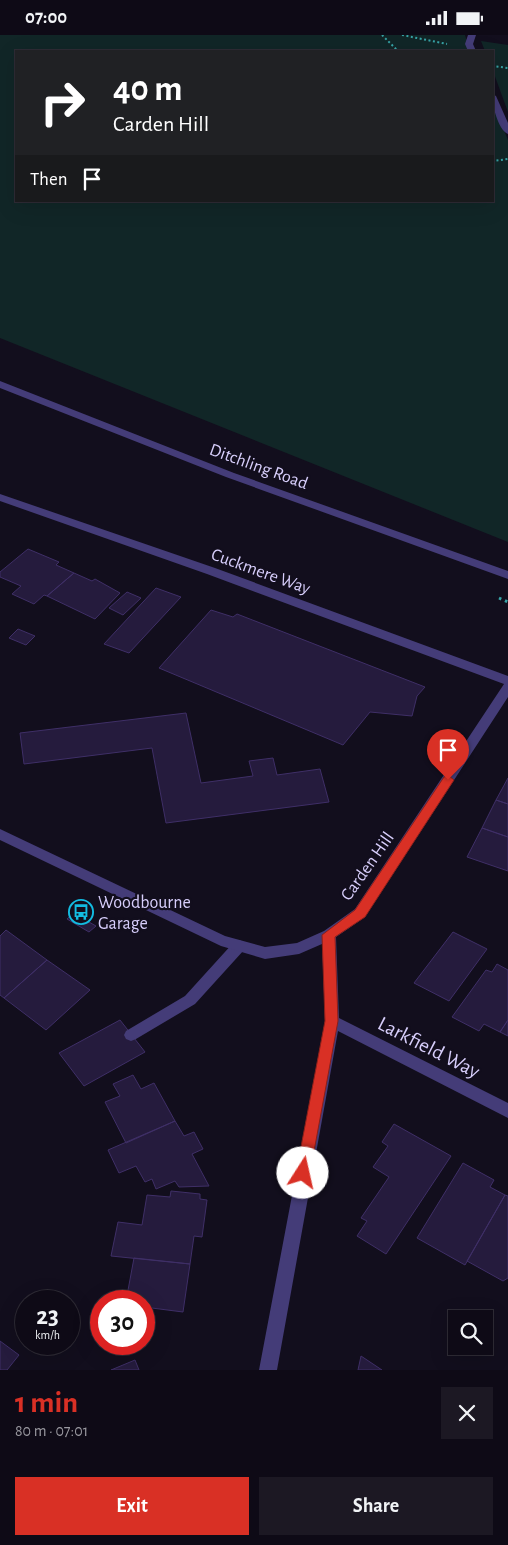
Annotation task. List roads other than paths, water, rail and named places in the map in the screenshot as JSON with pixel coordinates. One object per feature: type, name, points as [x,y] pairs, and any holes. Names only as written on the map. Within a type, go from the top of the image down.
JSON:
[{"type":"street","points":[[472,35],[469,45],[472,50]]},
{"type":"street","points":[[494,100],[508,132]]},
{"type":"street","name":"Ditchling Road","points":[[0,384],[230,475],[508,575]]},
{"type":"street","name":"Cuckmere Way","points":[[0,497],[211,571],[508,681]]},
{"type":"street","name":"Carden Hill","points":[[0,834],[239,946],[264,953],[282,952],[299,948],[329,935],[360,913],[508,687]]},
{"type":"street","points":[[268,1370],[332,1021],[329,935]]},
{"type":"street","points":[[132,1035],[190,1000],[239,946]]},
{"type":"street","name":"Larkfield Way","points":[[332,1021],[508,1111]]},
{"type":"place","name":"Woodbourne Garage","points":[[81,912]]}]
